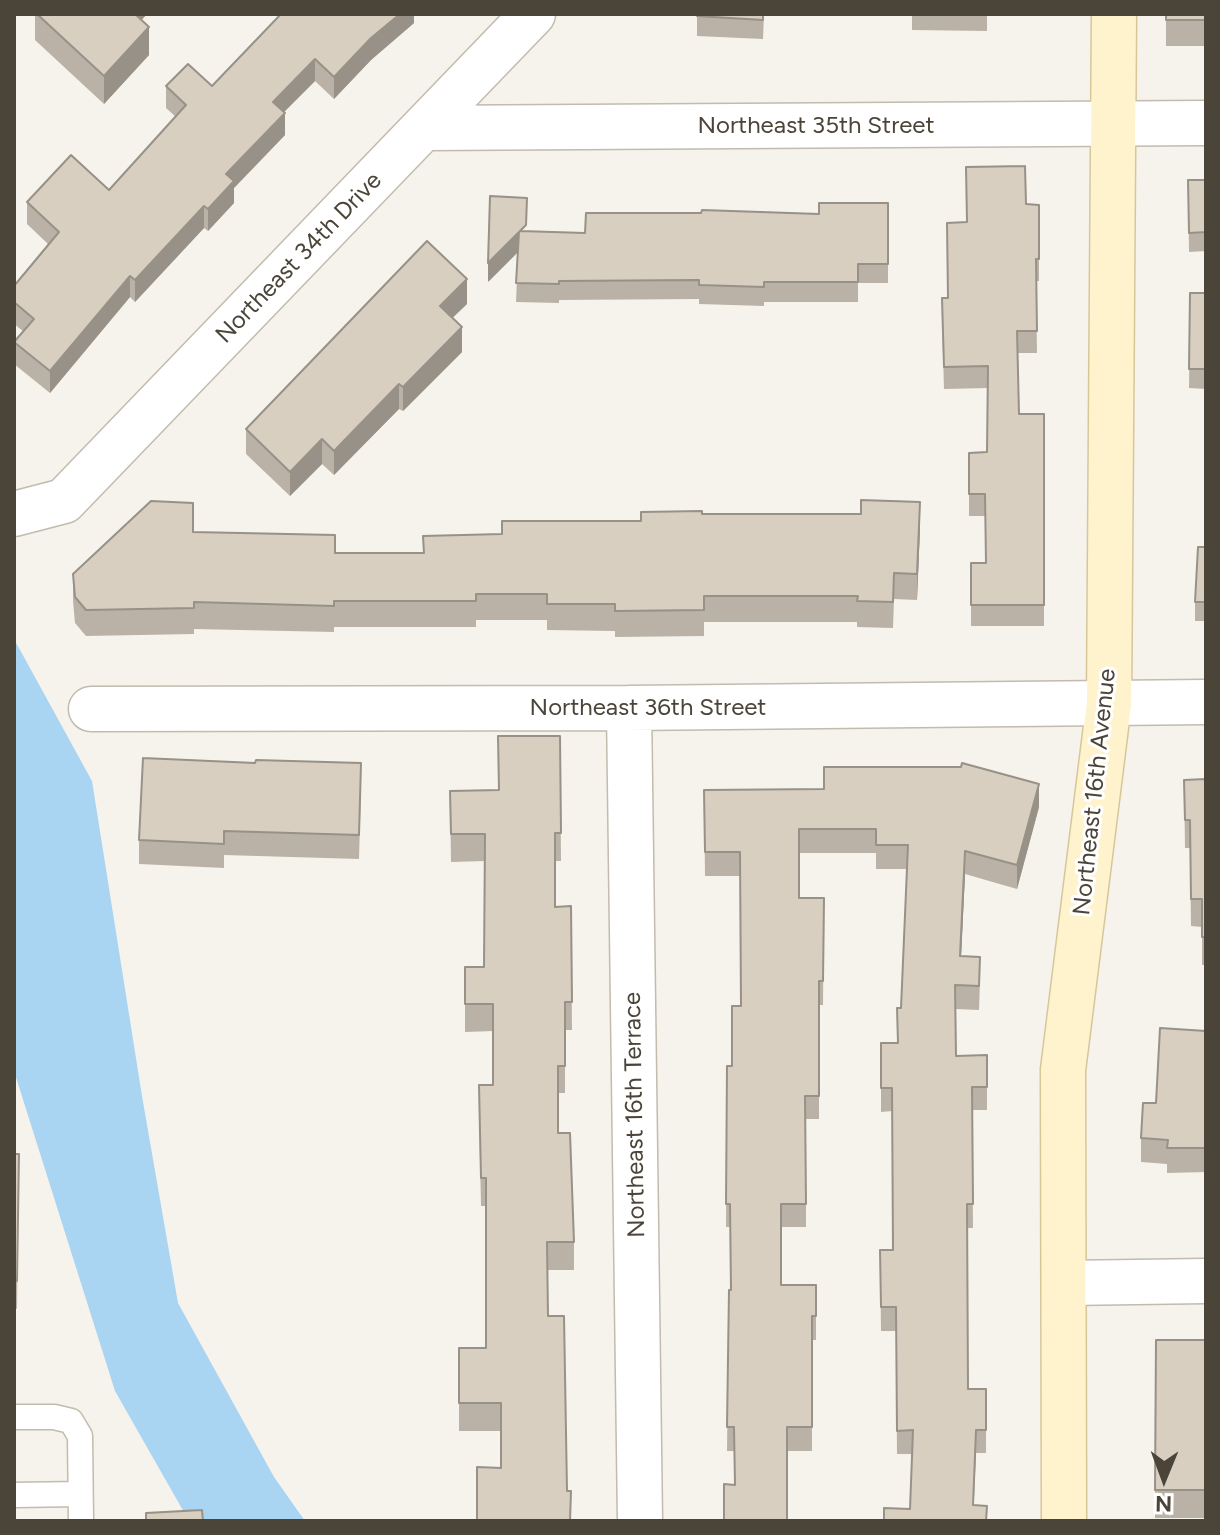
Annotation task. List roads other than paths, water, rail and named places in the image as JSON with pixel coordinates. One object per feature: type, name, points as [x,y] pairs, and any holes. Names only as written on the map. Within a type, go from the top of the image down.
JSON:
[{"type":"street","name":"Northeast 34th Drive","points":[[14,514],[64,501],[533,14]]},
{"type":"street","name":"Northeast 16th Avenue","points":[[1064,1521],[1063,1070],[1109,703],[1114,14]]},
{"type":"street","name":"Northeast 35th Street","points":[[425,128],[1206,123]]},
{"type":"street","name":"Northeast 36th Street","points":[[91,709],[1206,702]]},
{"type":"street","name":"Northeast 16th Terrace","points":[[629,708],[640,1521]]},
{"type":"street","points":[[1065,1283],[1206,1281]]},
{"type":"lane","points":[[14,1417],[54,1417],[71,1421],[80,1436],[81,1521]]},
{"type":"lane","points":[[14,1495],[80,1494]]},
{"type":"water","points":[[14,639],[92,781],[178,1303],[274,1477],[305,1521],[189,1521],[115,1391],[14,1071]]}]
